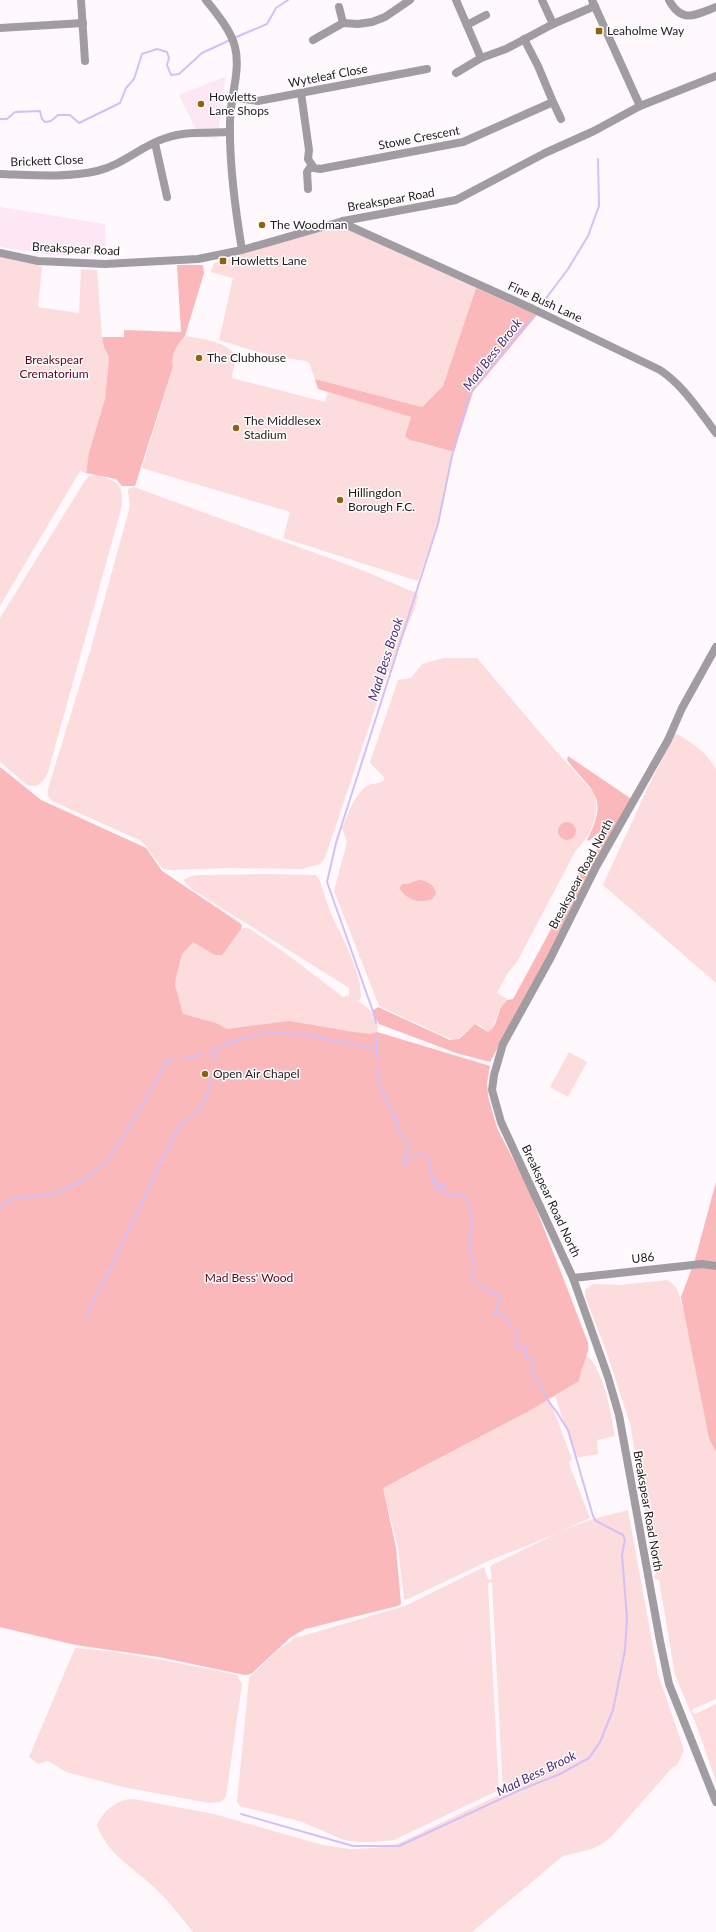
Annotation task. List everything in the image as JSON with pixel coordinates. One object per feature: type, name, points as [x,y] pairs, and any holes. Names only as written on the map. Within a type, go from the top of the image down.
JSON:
[{"type":"street","points":[[81,0],[86,61]]},
{"type":"street","points":[[206,0],[230,34],[234,44],[236,68],[232,97],[230,132],[237,219],[242,250]]},
{"type":"street","points":[[314,40],[343,24],[372,22],[385,17],[410,0]]},
{"type":"street","points":[[456,0],[481,58]]},
{"type":"street","points":[[542,0],[553,24]]},
{"type":"street","points":[[669,0],[678,13],[685,16],[695,16],[716,7]]},
{"type":"street","points":[[456,73],[481,58],[492,55],[524,40],[593,3],[640,106]]},
{"type":"street","points":[[339,7],[343,24]]},
{"type":"street","points":[[467,25],[486,16]]},
{"type":"street","points":[[0,28],[83,23]]},
{"type":"street","points":[[524,40],[538,66],[561,119]]},
{"type":"street","name":"Wyteleaf Close","points":[[232,97],[258,101],[427,69]]},
{"type":"street","name":"Breakspear Road","points":[[0,253],[38,261],[104,264],[198,259],[242,250],[343,221],[456,200],[545,153],[594,131],[640,106],[716,76]]},
{"type":"street","points":[[301,93],[309,150],[308,159],[311,166],[307,172],[308,189]]},
{"type":"street","name":"Stowe Crescent","points":[[311,166],[320,169],[463,142],[553,102]]},
{"type":"street","name":"Brickett Close","points":[[0,174],[61,176],[98,170],[114,165],[166,137],[230,132]]},
{"type":"street","points":[[155,143],[167,197]]},
{"type":"street","name":"Fine Bush Lane","points":[[343,221],[347,225],[533,309],[660,370],[672,378],[682,388],[716,433]]},
{"type":"street","name":"Breakspear Road North","points":[[716,647],[682,708],[657,759],[596,867],[550,959],[503,1044],[494,1075],[492,1095],[501,1122],[573,1278],[608,1377],[618,1415],[660,1641],[670,1684],[716,1802]]},
{"type":"street","name":"U86","points":[[573,1278],[702,1264],[716,1266]]},
{"type":"shaded area","points":[[226,76],[217,139],[200,137],[179,95]]},
{"type":"shaded area","points":[[0,207],[105,224],[106,254],[52,255],[0,247]]},
{"type":"green space","points":[[338,225],[476,288],[443,386],[422,407],[315,379],[309,363],[306,361],[271,356],[219,340],[233,278],[211,272],[214,263]]},
{"type":"green space","name":"Breakspear Crematorium","points":[[0,257],[42,266],[38,307],[79,313],[81,269],[97,270],[102,337],[104,347],[109,357],[105,399],[89,452],[86,473],[80,471],[0,606]]},
{"type":"green space","points":[[177,265],[203,265],[204,273],[185,336],[173,354],[173,367],[135,486],[122,486],[116,479],[86,473],[89,452],[105,399],[109,357],[104,347],[102,337],[124,337],[124,330],[181,332]]},
{"type":"green space","points":[[476,288],[537,315],[473,392],[454,452],[410,440],[405,436],[411,417],[318,389],[315,379],[422,407],[443,386]]},
{"type":"green space","points":[[185,336],[221,344],[228,348],[235,357],[232,378],[325,402],[328,392],[411,417],[405,435],[414,442],[453,452],[438,523],[418,581],[283,538],[290,512],[142,468],[173,368],[173,355],[177,346]]},
{"type":"green space","points":[[97,475],[114,481],[117,484],[121,492],[122,506],[48,772],[45,778],[38,785],[31,786],[27,785],[0,762],[0,618],[84,482],[89,476]]},
{"type":"green space","points":[[134,487],[362,570],[416,593],[418,597],[415,608],[382,688],[325,858],[320,864],[302,869],[163,869],[146,846],[139,840],[52,801],[48,796],[48,789],[91,648],[130,506],[128,489]]},
{"type":"green space","points":[[444,658],[477,658],[548,742],[594,793],[596,802],[593,825],[575,852],[517,962],[507,974],[497,993],[507,999],[499,1010],[492,1029],[488,1032],[480,1025],[475,1024],[455,1041],[379,1006],[334,891],[347,842],[342,828],[349,811],[362,790],[369,785],[384,780],[384,777],[370,762],[398,680],[411,678],[422,664]]},
{"type":"green space","points":[[675,733],[688,740],[698,748],[716,769],[716,983],[603,885],[647,789]]},
{"type":"green space","points":[[568,756],[633,800],[490,1062],[456,1053],[379,1024],[372,1011],[378,1007],[450,1040],[459,1039],[475,1024],[488,1032],[493,1028],[501,1007],[507,1000],[513,999],[587,858],[597,850],[602,841],[601,836],[598,833],[589,841],[587,840],[594,825],[597,813],[597,804],[595,796],[590,788],[567,760]]},
{"type":"green space","name":"Mad Bess' Wood","points":[[0,767],[41,800],[146,848],[162,871],[240,922],[241,929],[247,927],[284,952],[343,997],[349,995],[349,988],[193,890],[183,880],[191,876],[200,875],[316,875],[319,879],[330,911],[356,968],[361,992],[360,1001],[354,998],[363,1004],[375,1016],[378,1027],[377,1032],[490,1066],[487,1084],[488,1099],[492,1113],[503,1141],[530,1194],[574,1306],[588,1343],[589,1350],[586,1357],[590,1358],[604,1385],[615,1436],[597,1440],[598,1454],[576,1458],[555,1396],[580,1380],[530,1410],[549,1399],[572,1459],[569,1462],[571,1469],[590,1518],[561,1531],[593,1519],[628,1510],[658,1674],[684,1750],[677,1765],[672,1768],[612,1836],[602,1844],[592,1849],[563,1856],[472,1932],[193,1932],[157,1890],[107,1845],[97,1825],[103,1814],[117,1803],[128,1799],[134,1799],[214,1814],[323,1845],[350,1849],[374,1848],[397,1844],[503,1793],[492,1583],[489,1582],[488,1585],[499,1790],[394,1840],[358,1842],[344,1840],[302,1822],[240,1806],[237,1802],[249,1678],[277,1651],[295,1638],[405,1606],[484,1567],[488,1579],[490,1580],[492,1578],[490,1567],[492,1565],[558,1533],[486,1562],[406,1600],[404,1599],[398,1548],[383,1488],[396,1548],[401,1604],[305,1629],[291,1637],[251,1674],[245,1675],[159,1657],[76,1645],[0,1627]],"holes":[[[527,1412],[398,1481],[398,1480]]]},
{"type":"green space","name":"Mad Bess' Wood","points":[[0,767],[41,800],[146,848],[162,871],[242,925],[241,929],[222,955],[215,955],[193,942],[182,954],[175,985],[183,1014],[216,1023],[227,1029],[289,1021],[370,1034],[377,1032],[490,1066],[487,1083],[488,1096],[497,1128],[529,1190],[588,1343],[579,1381],[529,1411],[383,1488],[396,1548],[401,1604],[305,1629],[291,1637],[251,1674],[245,1675],[159,1657],[76,1645],[0,1627]]},
{"type":"green space","points":[[563,822],[571,822],[576,827],[574,838],[571,840],[563,840],[558,835],[558,827]]},
{"type":"green space","points":[[419,880],[428,882],[433,886],[436,894],[432,899],[422,901],[414,900],[402,892],[399,888],[403,884]]},
{"type":"green space","points":[[569,1052],[587,1062],[568,1097],[550,1087]]},
{"type":"green space","points":[[716,1182],[716,1452],[713,1447],[716,1453],[716,1699],[693,1709],[692,1712],[695,1714],[716,1704],[716,1781],[697,1727],[675,1675],[659,1580],[655,1579],[654,1576],[656,1574],[652,1562],[650,1538],[630,1424],[608,1356],[585,1296],[585,1290],[593,1284],[620,1285],[667,1280],[677,1289],[684,1310],[681,1297],[695,1260]]},
{"type":"green space","points":[[716,1182],[716,1452],[709,1438],[681,1297],[695,1260]]},
{"type":"green space","points":[[75,1648],[136,1655],[237,1675],[242,1684],[226,1797],[220,1802],[209,1803],[123,1787],[66,1772],[48,1761],[38,1764],[29,1757]]},
{"type":"waterway","points":[[234,38],[267,24],[276,8],[288,0]]},
{"type":"waterway","points":[[0,119],[7,119],[15,112],[40,111],[42,119],[45,122],[51,121],[58,115],[70,115],[79,123],[120,103],[126,88],[134,79],[142,54],[157,49],[167,52],[169,58],[167,65],[171,75],[179,74],[202,53],[230,40]]},
{"type":"waterway","name":"Mad Bess Brook","points":[[541,305],[568,269],[588,236],[599,206],[598,159]]},
{"type":"waterway","name":"Mad Bess Brook","points":[[376,1023],[327,882],[336,843],[438,524],[452,456],[470,392],[533,316]]},
{"type":"waterway","points":[[211,1052],[233,1041],[269,1032],[301,1034],[376,1049]]},
{"type":"waterway","name":"Mad Bess Brook","points":[[376,1058],[377,1034]]},
{"type":"waterway","points":[[214,1052],[214,1061]]},
{"type":"waterway","points":[[184,1059],[203,1054]]},
{"type":"waterway","points":[[0,1208],[11,1199],[56,1193],[84,1180],[107,1161],[133,1121],[167,1061],[173,1060]]},
{"type":"waterway","name":"Mad Bess Brook","points":[[377,1067],[380,1088],[391,1107],[392,1115],[398,1121],[396,1128],[409,1145],[403,1161],[404,1165],[407,1163],[407,1160],[414,1155],[423,1154],[431,1161],[430,1166],[433,1182],[438,1183],[434,1189],[444,1184],[443,1192],[448,1196],[458,1194],[465,1196],[472,1214],[469,1243],[474,1266]]},
{"type":"waterway","points":[[85,1317],[114,1261],[172,1139],[180,1125],[199,1110],[208,1092],[213,1072]]},
{"type":"waterway","name":"Mad Bess Brook","points":[[473,1271],[471,1277],[473,1279],[480,1285],[500,1296],[499,1304],[494,1314],[502,1314],[511,1326]]},
{"type":"waterway","name":"Mad Bess Brook","points":[[241,1814],[353,1846],[399,1846],[520,1790],[560,1774],[589,1758],[600,1742],[613,1710],[625,1650],[627,1618],[622,1555],[625,1540],[623,1535],[596,1521],[593,1516],[568,1430],[549,1402],[531,1369],[533,1359],[527,1358],[525,1347],[522,1349],[516,1346],[517,1331]]},
{"type":"place","name":"Leaholme Way","points":[[599,31]]},
{"type":"place","name":"Howletts Lane Shops","points":[[201,104]]},
{"type":"place","name":"The Woodman","points":[[262,225]]},
{"type":"place","name":"Howletts Lane","points":[[223,261]]},
{"type":"place","name":"The Clubhouse","points":[[199,358]]},
{"type":"place","name":"The Middlesex Stadium","points":[[236,428]]},
{"type":"place","name":"Hillingdon Borough F.C.","points":[[340,500]]},
{"type":"place","name":"Open Air Chapel","points":[[205,1074]]}]
